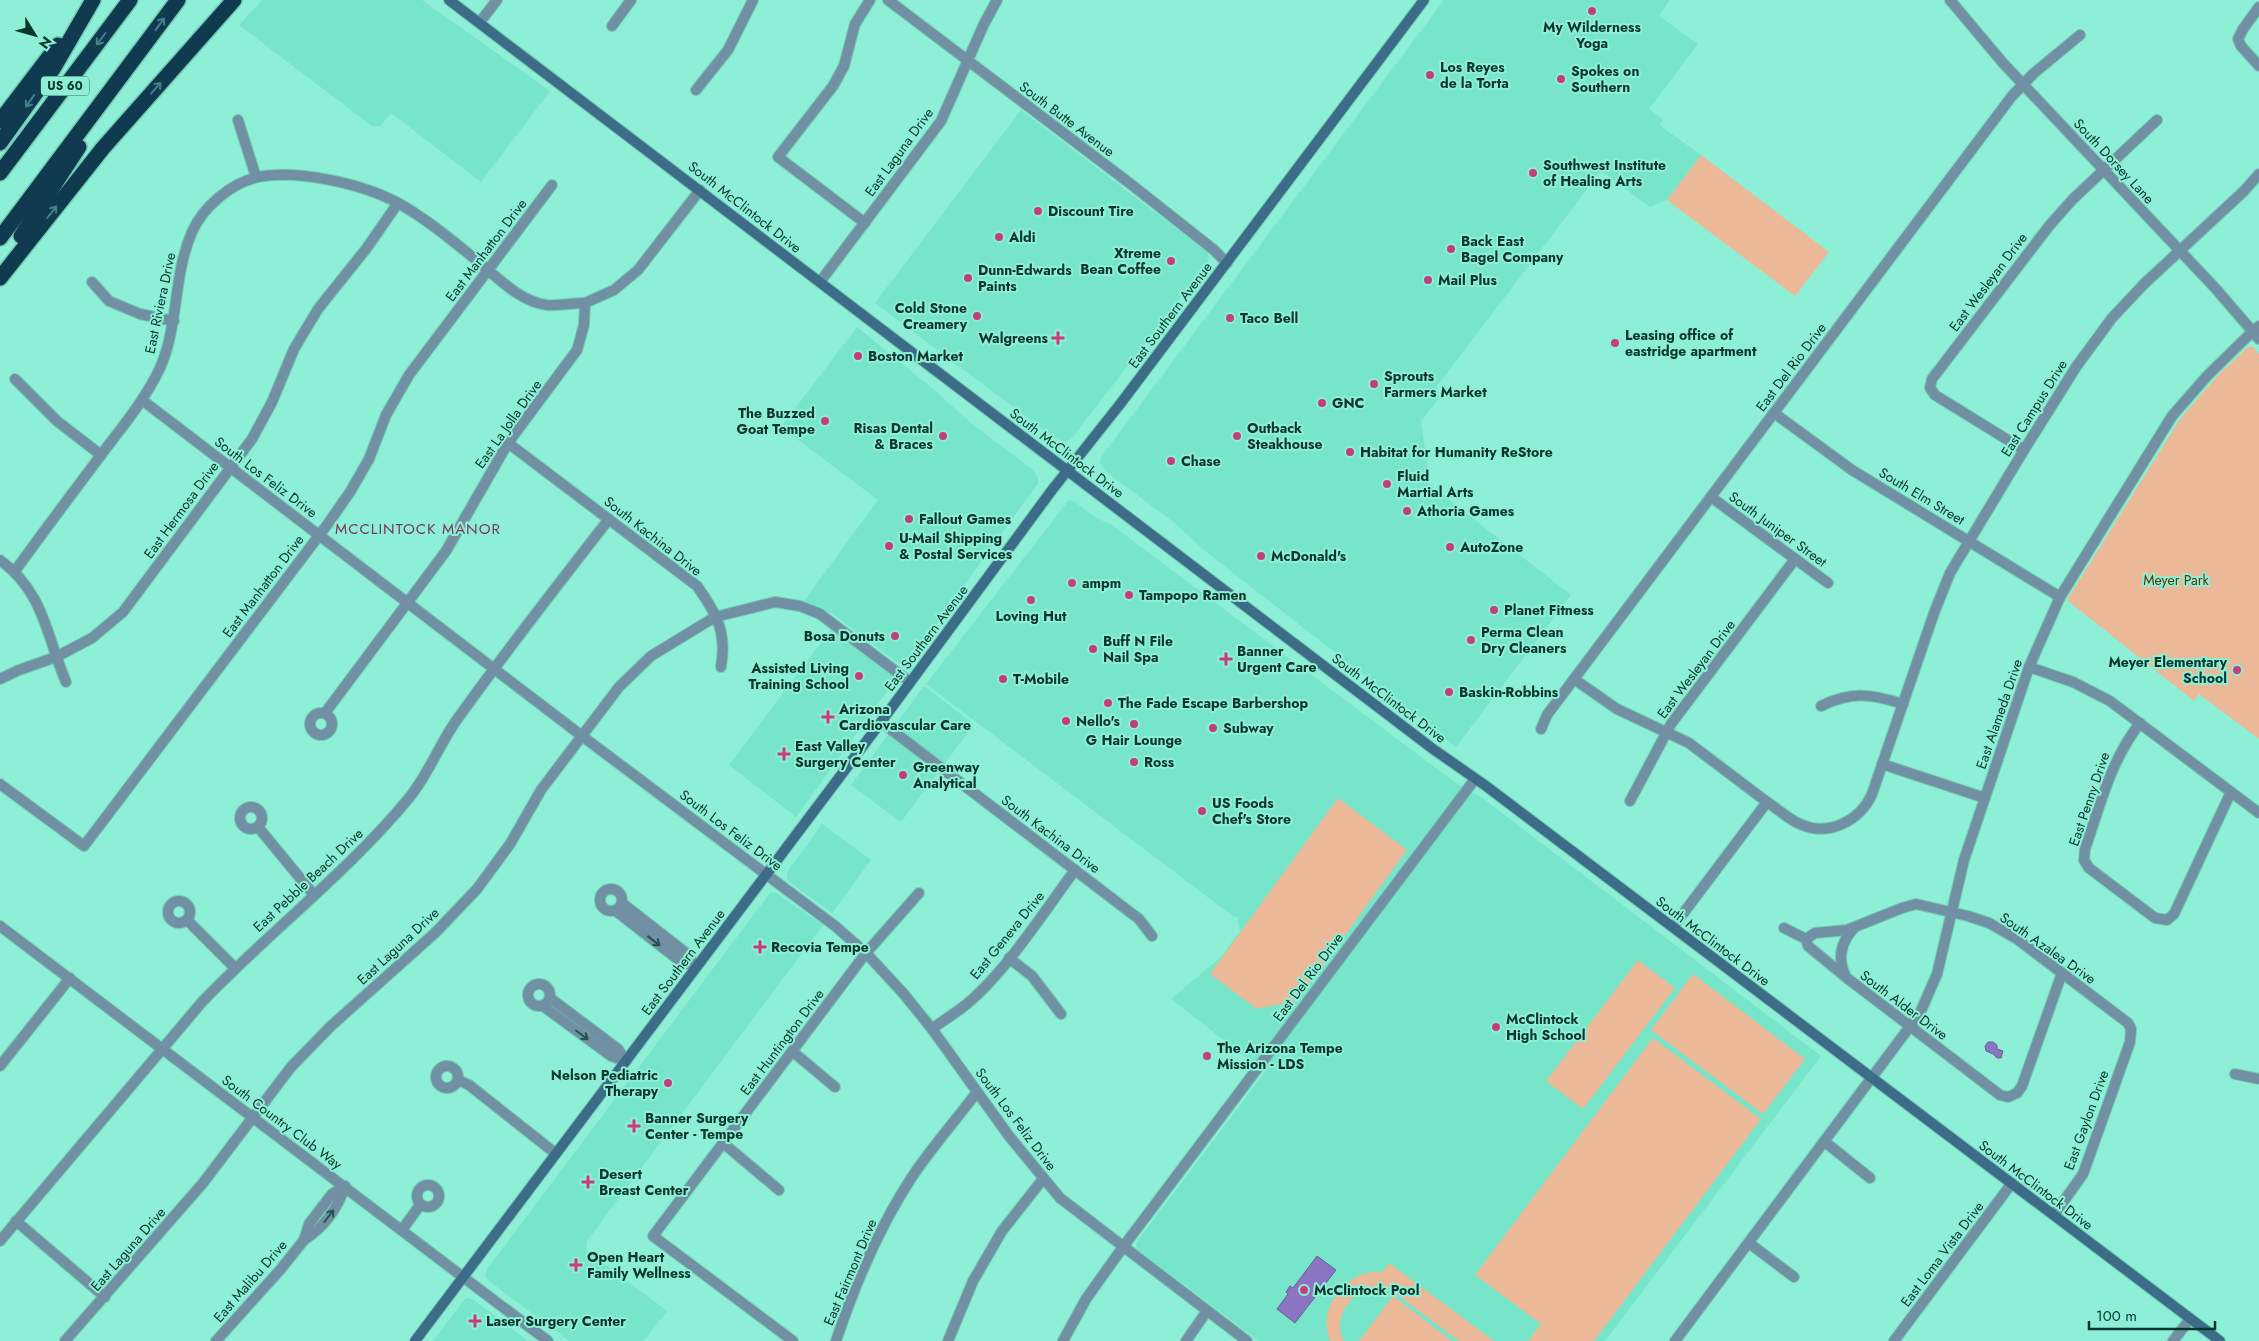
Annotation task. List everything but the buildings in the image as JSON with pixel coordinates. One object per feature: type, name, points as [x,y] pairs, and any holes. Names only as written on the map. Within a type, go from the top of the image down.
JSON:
[{"type":"highway","points":[[0,143],[53,69],[93,0]]},
{"type":"highway","name":"US 60","points":[[0,173],[130,0]]},
{"type":"highway","name":"US 60","points":[[0,238],[178,0]]},
{"type":"highway","points":[[0,278],[103,148],[234,0]]},
{"type":"highway","points":[[0,121],[58,45]]},
{"type":"highway","points":[[0,265],[60,180],[121,77]]},
{"type":"main road","name":"South McClintock Drive","points":[[449,0],[1068,471],[2220,1341]]},
{"type":"main road","name":"East Southern Avenue","points":[[415,1341],[1424,0]]},
{"type":"street","points":[[480,22],[497,0]]},
{"type":"street","points":[[612,26],[631,0]]},
{"type":"street","points":[[696,90],[728,50],[753,0]]},
{"type":"street","points":[[865,223],[778,157],[833,86],[844,66],[855,24],[870,0]]},
{"type":"street","name":"South Butte Avenue","points":[[888,0],[1132,185],[1214,250],[1227,263]]},
{"type":"street","name":"East Laguna Drive","points":[[820,282],[941,121],[984,24],[997,0]]},
{"type":"street","name":"South Dorsey Lane","points":[[1950,0],[2022,84],[2257,332]]},
{"type":"street","points":[[2259,7],[2238,39],[2241,46],[2259,66]]},
{"type":"street","name":"East Del Rio Drive","points":[[1541,729],[1547,715],[2022,84],[2080,35]]},
{"type":"street","points":[[238,120],[256,177]]},
{"type":"street","name":"East Wesleyan Drive","points":[[2024,450],[1939,398],[1932,392],[1931,384],[1935,375],[2036,241],[2061,211],[2157,120]]},
{"type":"street","name":"East Riviera Drive","points":[[14,571],[142,400],[160,366],[174,321],[183,258],[192,231],[207,208],[220,196],[256,177],[281,174],[327,180],[368,190],[398,203],[448,238],[518,294],[547,305],[586,303]]},
{"type":"street","name":"East Campus Drive","points":[[1767,802],[1792,820],[1806,827],[1824,828],[1841,825],[1855,817],[1865,807],[1872,794],[1938,601],[1950,574],[1968,540],[2024,450],[2076,367],[2098,336],[2134,294],[2259,174]]},
{"type":"street","name":"East Manhatton Drive","points":[[0,784],[84,846],[350,492],[368,459],[386,415],[409,375],[552,185]]},
{"type":"street","points":[[586,303],[626,283],[700,190]]},
{"type":"street","name":"East Hermosa Drive","points":[[0,679],[56,657],[92,638],[122,612],[252,439],[272,402],[294,349],[318,308],[366,249],[398,203]]},
{"type":"street","points":[[92,282],[109,301],[140,314],[174,321]]},
{"type":"street","name":"East La Jolla Drive","points":[[325,713],[461,528],[508,443],[577,350],[584,325],[586,303]]},
{"type":"street","name":"East Alameda Drive","points":[[1675,1341],[1920,1013],[1934,984],[1964,860],[2029,667],[2060,597],[2172,416],[2207,376],[2257,332]]},
{"type":"street","points":[[15,379],[57,421],[101,455]]},
{"type":"street","name":"South Los Feliz Drive","points":[[142,400],[582,736],[831,923],[866,953],[904,993],[1043,1179],[1080,1215],[1247,1341]]},
{"type":"street","name":"South Elm Street","points":[[1774,413],[1852,470],[2060,597]]},
{"type":"street","name":"South Kachina Drive","points":[[508,443],[697,586],[715,617]]},
{"type":"street","name":"South Juniper Street","points":[[1711,497],[1828,583]]},
{"type":"street","name":"East Pebble Beach Drive","points":[[0,1241],[164,1050],[202,1002],[235,968],[366,848],[411,796],[453,725],[494,668],[609,519]]},
{"type":"street","name":"East Wesleyan Drive","points":[[1630,801],[1666,731],[1795,559]]},
{"type":"street","points":[[0,560],[14,571],[39,604],[66,682]]},
{"type":"street","points":[[721,667],[724,640],[715,617],[775,602],[800,606],[820,614],[910,682]]},
{"type":"street","name":"East Laguna Drive","points":[[65,1341],[203,1184],[291,1067],[331,1026],[436,933],[477,889],[510,844],[541,790],[619,686],[651,656],[715,617]]},
{"type":"street","points":[[2029,667],[2091,690],[2140,723],[2259,813]]},
{"type":"street","points":[[1574,679],[1617,709],[1689,743],[1767,802],[1672,927]]},
{"type":"street","points":[[1821,706],[1843,697],[1861,695],[1879,697],[1903,704]]},
{"type":"street","name":"South Kachina Drive","points":[[881,722],[1139,919],[1152,936]]},
{"type":"street","name":"East Penny Drive","points":[[2140,723],[2124,746],[2111,771],[2085,849],[2084,860],[2089,868],[2155,918],[2167,920],[2176,910],[2231,792]]},
{"type":"street","points":[[1882,764],[1985,798]]},
{"type":"street","name":"East Del Rio Drive","points":[[1063,1341],[1086,1299],[1123,1247],[1476,779]]},
{"type":"street","points":[[258,827],[314,895]]},
{"type":"street","name":"East Geneva Drive","points":[[932,1029],[964,1006],[1009,958],[1075,870]]},
{"type":"street","name":"East Huntington Drive","points":[[793,1341],[653,1236],[866,953],[919,893]]},
{"type":"street","name":"South Azalea Drive","points":[[1806,939],[1814,933],[1839,932],[1854,928],[1910,906],[1923,905],[1951,911],[1989,923],[2017,939],[2124,1020],[2131,1029]]},
{"type":"street","points":[[619,907],[680,961],[696,967]]},
{"type":"street","points":[[187,920],[235,968]]},
{"type":"street","name":"South Country Club Way","points":[[0,926],[548,1341]]},
{"type":"street","name":"South Alder Drive","points":[[1784,928],[1806,939],[1811,949],[1847,978],[2000,1095],[2008,1097],[2013,1096],[2022,1086],[2062,974]]},
{"type":"street","points":[[1847,978],[1840,962],[1840,951],[1845,938],[1854,928]]},
{"type":"street","points":[[1009,958],[1032,976],[1061,1014]]},
{"type":"street","points":[[0,1066],[70,978]]},
{"type":"street","points":[[546,1002],[611,1056],[626,1060]]},
{"type":"street","name":"East Gaylon Drive","points":[[2054,1215],[2076,1186],[2087,1163],[2130,1042],[2131,1029]]},
{"type":"street","points":[[792,1051],[835,1087]]},
{"type":"street","points":[[2235,1074],[2259,1079]]},
{"type":"street","points":[[458,1080],[469,1085],[556,1152]]},
{"type":"street","name":"East Fairmont Drive","points":[[836,1341],[848,1306],[881,1231],[912,1177],[977,1092]]},
{"type":"street","points":[[1825,1142],[1870,1178]]},
{"type":"street","points":[[723,1143],[779,1190]]},
{"type":"street","points":[[948,1341],[973,1280],[1002,1231],[1043,1179]]},
{"type":"street","name":"East Loma Vista Drive","points":[[1894,1341],[2012,1184]]},
{"type":"street","name":"East Malibu Drive","points":[[216,1341],[304,1240],[309,1224],[332,1194],[345,1186]]},
{"type":"street","points":[[402,1230],[420,1205]]},
{"type":"street","points":[[16,1221],[105,1297]]},
{"type":"street","points":[[1749,1243],[1794,1277]]},
{"type":"street","points":[[1186,1341],[1207,1311]]},
{"type":"street","points":[[2173,1341],[2190,1319]]},
{"type":"street","points":[[224,1333],[232,1341]]},
{"type":"shaded area","points":[[262,0],[422,0],[550,91],[481,182],[391,113],[380,126],[372,126],[239,25]]},
{"type":"shaded area","points":[[1444,0],[1670,0],[1659,16],[1698,44],[1649,109],[1663,119],[1659,125],[1701,155],[1667,200],[1650,207],[1601,171],[1437,386],[1439,398],[1421,421],[1430,485],[1571,595],[1456,747],[1205,551],[1176,524],[1105,471],[1100,463],[1101,457]]},
{"type":"shaded area","points":[[1021,110],[1207,252],[1209,257],[1208,262],[1071,439],[1066,442],[1054,438],[875,303]]},
{"type":"shaded area","points":[[857,327],[933,389],[972,424],[1032,469],[1038,478],[1038,483],[909,662],[903,665],[899,664],[833,614],[804,601],[878,500],[781,427]]},
{"type":"shaded area","name":"McClintock High School","points":[[1069,500],[1074,501],[1093,516],[1113,526],[1453,781],[1481,797],[1821,1056],[1605,1341],[1259,1341],[1138,1250],[1136,1245],[1138,1240],[1265,1072],[1171,999],[1221,957],[1240,931],[1237,917],[1234,917],[926,684]]},
{"type":"shaded area","points":[[831,629],[891,674],[893,683],[796,817],[729,765]]},
{"type":"shaded area","points":[[924,686],[971,722],[974,730],[969,731],[901,822],[851,785]]},
{"type":"shaded area","points":[[822,824],[871,860],[832,913],[788,881],[787,876],[788,871]]},
{"type":"shaded area","points":[[775,892],[823,925],[587,1241],[586,1250],[667,1311],[644,1341],[569,1341],[489,1281],[485,1275],[487,1269],[770,893]]},
{"type":"shaded area","points":[[1988,1042],[1993,1042],[1997,1045],[1997,1049],[2003,1051],[2001,1058],[1997,1058],[1986,1051],[1985,1046]]},
{"type":"shaded area","name":"McClintock Pool","points":[[1317,1256],[1336,1270],[1295,1323],[1277,1309],[1288,1294],[1286,1292],[1290,1286],[1293,1288]]},
{"type":"shaded area","name":"Laser Surgery Center","points":[[468,1298],[474,1300],[528,1341],[433,1341],[464,1300]]},
{"type":"green space","points":[[1701,155],[1829,252],[1795,296],[1667,200]]},
{"type":"green space","name":"Meyer Park","points":[[2248,347],[2254,347],[2259,354],[2259,739],[2199,694],[2194,701],[2067,600],[2180,419],[2219,374]]},
{"type":"green space","points":[[1338,798],[1407,850],[1298,1000],[1257,1009],[1210,974]]},
{"type":"green space","points":[[1638,960],[1675,988],[1583,1109],[1546,1081]]},
{"type":"green space","points":[[1693,974],[1805,1059],[1763,1114],[1651,1030]]},
{"type":"green space","points":[[1653,1038],[1761,1119],[1594,1341],[1528,1341],[1541,1324],[1475,1275]]},
{"type":"green space","points":[[1389,1263],[1494,1341],[1459,1341],[1387,1287],[1377,1287],[1367,1289],[1358,1295],[1344,1311],[1340,1321],[1340,1331],[1344,1341],[1330,1341],[1327,1315],[1331,1303],[1338,1292],[1358,1276],[1370,1272],[1383,1272]]},
{"type":"green space","points":[[1393,1296],[1452,1341],[1359,1341]]},
{"type":"place","name":"My Wilderness Yoga","points":[[1592,11]]},
{"type":"place","name":"Los Reyes de la Torta","points":[[1430,75]]},
{"type":"place","name":"Spokes on Southern","points":[[1561,79]]},
{"type":"place","name":"Southwest Institute of Healing Arts","points":[[1533,173]]},
{"type":"place","name":"Discount Tire","points":[[1038,211]]},
{"type":"place","name":"Aldi","points":[[999,237]]},
{"type":"place","name":"Back East Bagel Company","points":[[1451,249]]},
{"type":"place","name":"Xtreme Bean Coffee","points":[[1171,261]]},
{"type":"place","name":"Dunn-Edwards Paints","points":[[968,278]]},
{"type":"place","name":"Mail Plus","points":[[1428,280]]},
{"type":"place","name":"Cold Stone Creamery","points":[[977,316]]},
{"type":"place","name":"Taco Bell","points":[[1230,318]]},
{"type":"place","name":"Walgreens","points":[[1058,338]]},
{"type":"place","name":"Leasing office of eastridge apartment","points":[[1615,343]]},
{"type":"place","name":"Boston Market","points":[[858,356]]},
{"type":"place","name":"Sprouts Farmers Market","points":[[1374,384]]},
{"type":"place","name":"GNC","points":[[1322,403]]},
{"type":"place","name":"The Buzzed Goat Tempe","points":[[825,421]]},
{"type":"place","name":"Risas Dental & Braces","points":[[943,436]]},
{"type":"place","name":"Outback Steakhouse","points":[[1237,436]]},
{"type":"place","name":"Habitat for Humanity ReStore","points":[[1350,452]]},
{"type":"place","name":"Chase","points":[[1171,461]]},
{"type":"place","name":"Fluid Martial Arts","points":[[1387,484]]},
{"type":"place","name":"Athoria Games","points":[[1407,511]]},
{"type":"place","name":"Fallout Games","points":[[909,519]]},
{"type":"place","name":"U-Mail Shipping & Postal Services","points":[[889,546]]},
{"type":"place","name":"AutoZone","points":[[1450,547]]},
{"type":"place","name":"McDonald's","points":[[1261,556]]},
{"type":"place","name":"ampm","points":[[1072,583]]},
{"type":"place","name":"Tampopo Ramen","points":[[1129,595]]},
{"type":"place","name":"Loving Hut","points":[[1031,600]]},
{"type":"place","name":"Planet Fitness","points":[[1494,610]]},
{"type":"place","name":"Bosa Donuts","points":[[895,636]]},
{"type":"place","name":"Perma Clean Dry Cleaners","points":[[1471,640]]},
{"type":"place","name":"Buff N File Nail Spa","points":[[1093,649]]},
{"type":"place","name":"Banner Urgent Care","points":[[1226,659]]},
{"type":"place","name":"Meyer Elementary School","points":[[2237,670]]},
{"type":"place","name":"Assisted Living Training School","points":[[859,676]]},
{"type":"place","name":"T-Mobile","points":[[1003,679]]},
{"type":"place","name":"Baskin-Robbins","points":[[1449,692]]},
{"type":"place","name":"The Fade Escape Barbershop","points":[[1108,703]]},
{"type":"place","name":"Arizona Cardiovascular Care","points":[[828,717]]},
{"type":"place","name":"Nello's","points":[[1066,721]]},
{"type":"place","name":"G Hair Lounge","points":[[1134,724]]},
{"type":"place","name":"Subway","points":[[1213,728]]},
{"type":"place","name":"East Valley Surgery Center","points":[[784,754]]},
{"type":"place","name":"Ross","points":[[1134,762]]},
{"type":"place","name":"Greenway Analytical","points":[[903,775]]},
{"type":"place","name":"US Foods Chef's Store","points":[[1202,811]]},
{"type":"place","name":"Recovia Tempe","points":[[760,947]]},
{"type":"place","name":"McClintock High School","points":[[1496,1027]]},
{"type":"place","name":"The Arizona Tempe Mission - LDS","points":[[1207,1056]]},
{"type":"place","name":"Nelson Pediatric Therapy","points":[[668,1083]]},
{"type":"place","name":"Banner Surgery Center - Tempe","points":[[634,1126]]},
{"type":"place","name":"Desert Breast Center","points":[[588,1182]]},
{"type":"place","name":"Open Heart Family Wellness","points":[[576,1265]]},
{"type":"place","name":"McClintock Pool","points":[[1304,1290]]},
{"type":"place","name":"Laser Surgery Center","points":[[475,1321]]},
{"type":"district","name":"MCCLINTOCK MANOR","points":[[418,529]]}]
